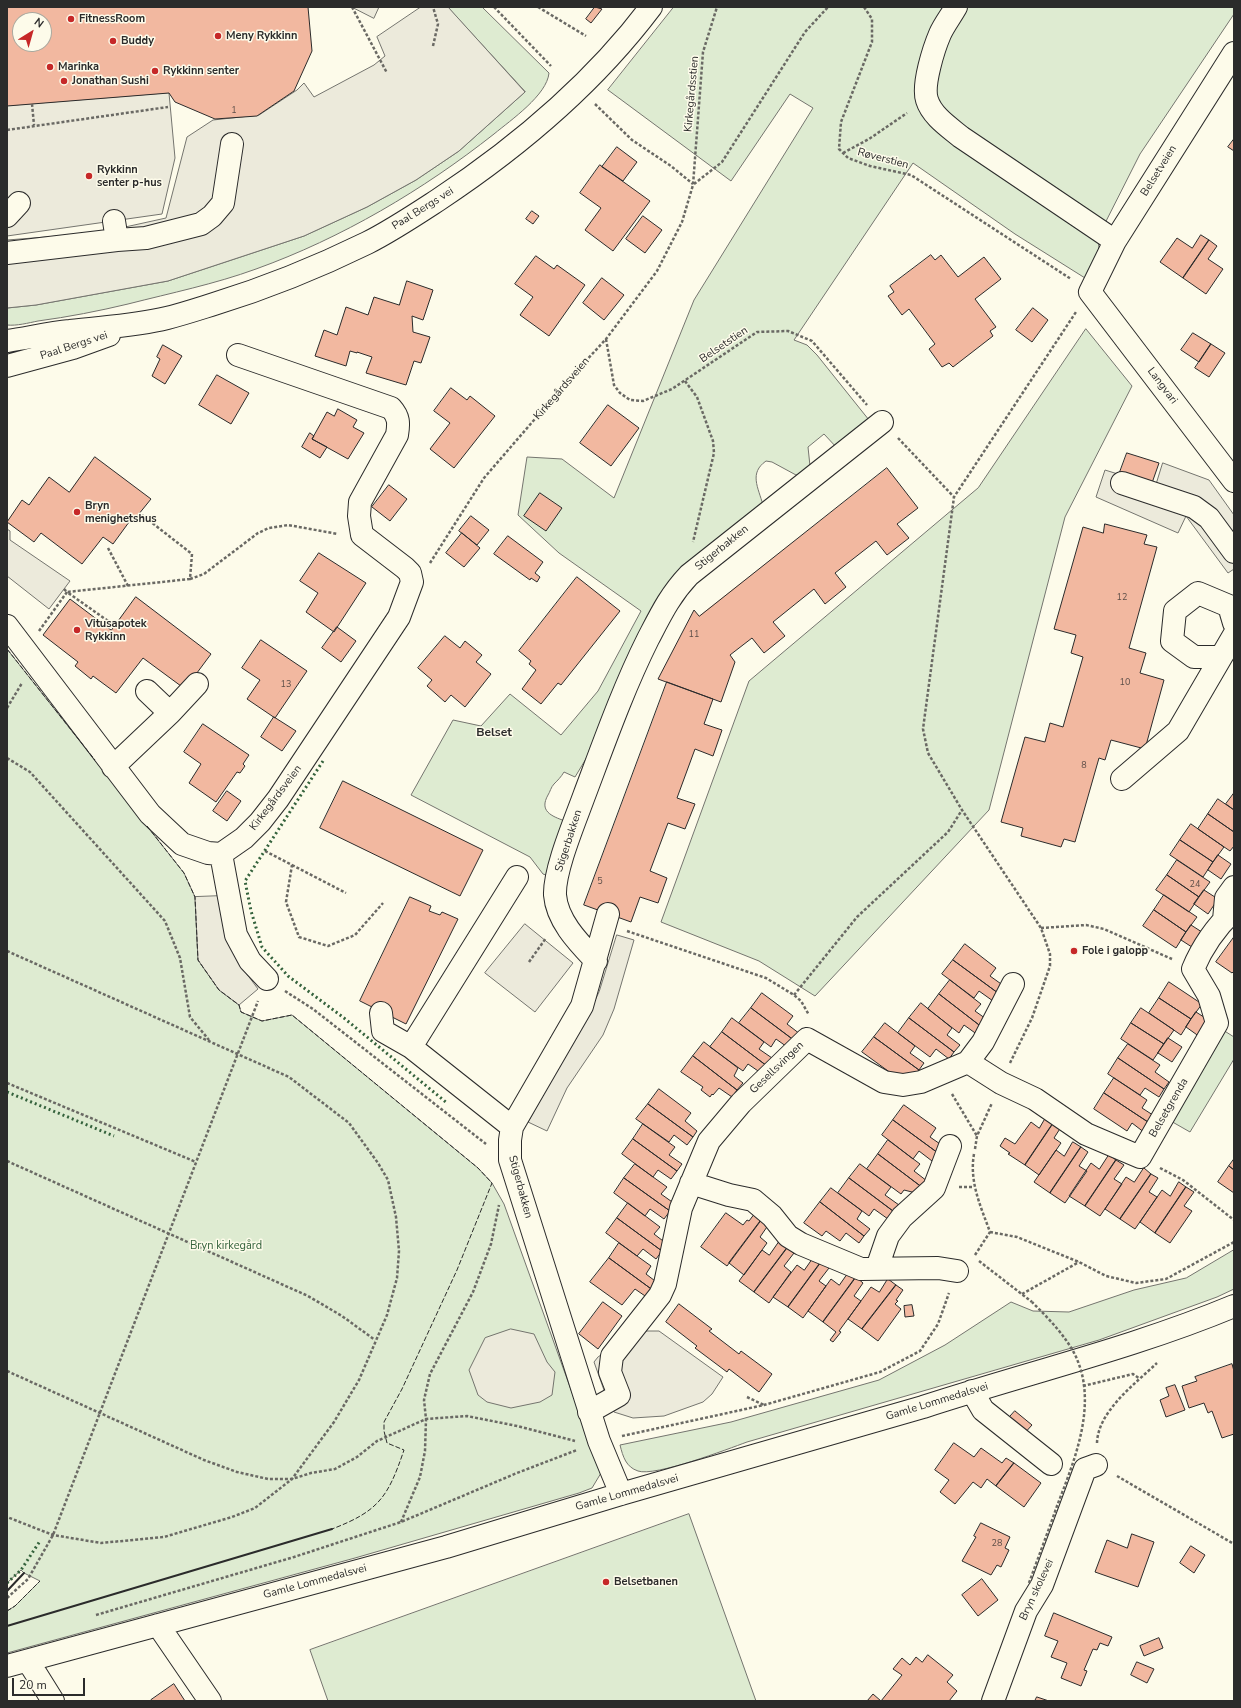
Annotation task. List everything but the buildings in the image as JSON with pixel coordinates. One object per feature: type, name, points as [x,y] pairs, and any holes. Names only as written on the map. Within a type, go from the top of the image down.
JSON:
[{"type":"street","name":"Paal Bergs vei","points":[[7,341],[67,331],[140,324],[168,318],[239,296],[304,272],[368,242],[416,215],[464,183],[524,138],[559,107],[613,52],[651,7]]},
{"type":"street","points":[[956,7],[940,34],[926,78],[927,99],[931,108],[944,124],[960,137],[1115,241]]},
{"type":"street","name":"Belsetveien","points":[[1090,292],[1115,241],[1228,76],[1234,53]]},
{"type":"street","points":[[7,253],[115,230],[146,238],[201,224],[212,216],[223,203],[232,144]]},
{"type":"street","name":"Langvari","points":[[1090,292],[1234,481]]},
{"type":"street","name":"Paal Bergs vei","points":[[7,366],[73,348],[140,324]]},
{"type":"street","points":[[238,355],[391,408],[396,414],[399,424],[397,435],[360,502],[359,516],[362,535],[405,568],[410,573],[412,582]]},
{"type":"street","name":"Stigerbakken","points":[[621,1494],[593,1444],[589,1412],[510,1160],[510,1140],[512,1127],[582,1006],[596,961],[575,939],[560,914],[555,893],[558,872],[615,715],[639,657],[660,615],[675,590],[689,575],[882,422]]},
{"type":"street","points":[[1122,483],[1194,507],[1209,518],[1234,552]]},
{"type":"street","name":"Kirkegårdsveien","points":[[221,854],[244,838],[260,822],[278,799],[399,617],[412,582]]},
{"type":"street","points":[[1221,657],[1194,657],[1172,641],[1175,612],[1198,593],[1228,606],[1234,623]]},
{"type":"street","points":[[7,626],[91,735],[113,768],[150,814],[182,844],[208,853],[221,854],[236,935],[250,961],[267,979]]},
{"type":"street","points":[[1122,779],[1178,731],[1234,635]]},
{"type":"street","points":[[113,768],[170,713],[197,684]]},
{"type":"street","points":[[147,691],[170,713]]},
{"type":"street","points":[[411,1047],[517,877]]},
{"type":"street","points":[[1193,968],[1201,950],[1229,915],[1226,898],[1234,887]]},
{"type":"street","points":[[596,961],[606,918]]},
{"type":"street","name":"Belsetgrenda","points":[[1140,1158],[1217,1023],[1210,996],[1193,968]]},
{"type":"street","name":"Gesellsvingen","points":[[589,1412],[619,1395],[610,1372],[612,1356],[627,1339],[660,1295],[669,1270],[677,1223],[691,1183],[709,1141],[741,1103],[807,1039],[884,1082],[903,1085],[921,1082],[941,1074],[968,1062],[983,1042],[1013,984]]},
{"type":"street","points":[[381,1013],[383,1031],[411,1047],[512,1127]]},
{"type":"street","points":[[968,1062],[1001,1083],[1035,1098],[1086,1134],[1140,1158]]},
{"type":"street","points":[[877,1268],[888,1236],[902,1217],[934,1188],[950,1146]]},
{"type":"street","points":[[691,1183],[729,1195],[753,1200],[772,1216],[788,1236],[801,1244],[861,1269],[938,1268],[957,1271]]},
{"type":"street","name":"Gamle Lommedalsvei","points":[[14,1665],[446,1547],[621,1494],[923,1407],[1156,1336],[1234,1306]]},
{"type":"street","points":[[972,1391],[983,1410],[1051,1464]]},
{"type":"street","name":"Bryn skolevei","points":[[993,1701],[1026,1611],[1042,1585],[1085,1469],[1096,1465]]},
{"type":"street","points":[[158,1625],[210,1701]]},
{"type":"street","points":[[14,1665],[54,1701]]},
{"type":"path","points":[[352,7],[386,73]]},
{"type":"path","points":[[433,7],[438,24],[433,46]]},
{"type":"path","points":[[494,7],[551,66]]},
{"type":"path","points":[[538,7],[586,36]]},
{"type":"path","name":"Kirkegårdsstien","points":[[693,185],[703,52],[716,7]]},
{"type":"path","points":[[592,102],[632,140],[671,166],[693,185],[722,162],[805,32],[828,7]]},
{"type":"path","name":"Røverstien","points":[[864,7],[872,19],[872,42],[841,122],[839,149],[848,158],[870,166],[910,175],[1090,292]]},
{"type":"path","points":[[843,153],[869,139],[927,99]]},
{"type":"path","points":[[32,104],[34,125]]},
{"type":"path","points":[[7,130],[168,107]]},
{"type":"path","name":"Kirkegårdsveien","points":[[412,582],[430,562],[484,478],[606,339],[657,271],[682,222],[693,185]]},
{"type":"path","points":[[990,1232],[974,1187],[972,1162],[977,1136],[1032,1018],[1050,966],[1050,954],[1041,928],[962,810],[928,753],[923,729],[954,497],[1090,292]]},
{"type":"path","name":"Belsetstien","points":[[606,339],[614,385],[620,393],[630,400],[643,401],[672,389],[757,332],[788,332],[812,342],[882,422],[954,497]]},
{"type":"path","points":[[685,381],[697,397],[713,442],[714,453],[692,543]]},
{"type":"path","points":[[142,515],[192,554],[190,579]]},
{"type":"path","points":[[26,650],[67,592],[190,579],[204,574],[258,532],[274,527],[288,525],[348,535],[362,535]]},
{"type":"path","points":[[108,548],[128,586]]},
{"type":"path","points":[[64,589],[108,621],[105,626]]},
{"type":"path","points":[[7,758],[30,772],[164,921],[180,958],[190,1017],[210,1042]]},
{"type":"path","points":[[794,995],[857,917],[948,832],[962,810]]},
{"type":"path","points":[[244,838],[292,865],[346,892]]},
{"type":"path","points":[[292,865],[286,902],[299,937],[328,946],[348,938],[355,935],[383,903]]},
{"type":"path","points":[[606,918],[766,978],[794,995],[803,1005],[810,1018],[807,1039]]},
{"type":"path","points":[[1041,928],[1086,925],[1104,929],[1193,968]]},
{"type":"path","points":[[7,951],[288,1077],[349,1123],[378,1163],[388,1180],[396,1217],[399,1251],[397,1278],[387,1315],[359,1380],[334,1422],[292,1479],[255,1508],[232,1517],[164,1537],[101,1544],[53,1535],[7,1518]]},
{"type":"path","points":[[7,1598],[28,1579],[53,1535],[267,979],[313,1009],[493,1150],[510,1160]]},
{"type":"path","points":[[941,1074],[977,1136]]},
{"type":"path","points":[[7,1083],[196,1162]]},
{"type":"path","points":[[1140,1158],[1183,1180],[1234,1220]]},
{"type":"path","points":[[7,1161],[308,1296],[342,1316],[375,1340]]},
{"type":"path","points":[[401,1522],[420,1477],[426,1451],[426,1419],[424,1400],[430,1374],[473,1292],[491,1244],[500,1201]]},
{"type":"path","points":[[990,1232],[1017,1237],[1079,1262],[1106,1276],[1136,1283],[1166,1279],[1234,1242]]},
{"type":"path","points":[[990,1232],[974,1257],[1032,1302],[1058,1328],[1074,1352],[1082,1377],[1084,1414],[1080,1438],[1072,1466],[1029,1583]]},
{"type":"path","points":[[1022,1294],[1079,1262]]},
{"type":"path","points":[[90,1617],[294,1557],[401,1522],[517,1473],[593,1444],[764,1405],[880,1372],[920,1351],[938,1324],[957,1271]]},
{"type":"path","points":[[1156,1363],[1117,1400],[1102,1421],[1098,1438],[1096,1465],[1234,1544]]},
{"type":"path","points":[[7,1371],[204,1460],[237,1472],[268,1479],[292,1479],[311,1473],[335,1469],[357,1457],[378,1441],[426,1419],[467,1416],[593,1444]]},
{"type":"path","points":[[1083,1386],[1133,1374],[1140,1379]]},
{"type":"path","points":[[747,1398],[764,1405]]},
{"type":"green space","points":[[448,7],[482,7],[549,73],[542,90],[527,106],[467,155],[381,211],[319,243],[256,269],[209,284],[117,307],[61,318],[7,325],[7,308],[36,305],[168,281],[304,236],[367,207],[416,180],[459,151],[525,92]]},
{"type":"green space","points":[[674,7],[1234,7],[1234,14],[1140,154],[1097,239],[1099,244],[1098,254],[1094,264],[1085,278],[1015,234],[913,163],[794,340],[807,345],[817,355],[869,420],[837,448],[824,434],[808,447],[810,466],[800,475],[796,475],[772,462],[766,461],[758,470],[756,481],[763,505],[715,545],[575,777],[564,772],[551,788],[545,805],[546,809],[551,815],[565,821],[551,877],[543,874],[530,857],[411,795],[453,720],[481,726],[510,694],[561,735],[598,691],[641,611],[559,553],[518,515],[527,457],[562,459],[614,498],[694,300],[813,108],[790,94],[731,181],[608,90]]},
{"type":"green space","points":[[1086,329],[1132,386],[1065,517],[989,810],[815,996],[759,961],[661,922],[749,681],[978,488]]},
{"type":"green space","name":"Bryn kirkegård","points":[[7,649],[184,873],[195,897],[198,960],[219,990],[239,1005],[241,1012],[262,1021],[292,1015],[478,1168],[492,1183],[504,1204],[601,1473],[592,1488],[355,1558],[7,1653],[7,1611],[15,1606],[40,1581],[21,1570],[7,1583]]},
{"type":"green space","points":[[1223,1030],[1234,1037],[1234,1059],[1190,1132],[1169,1120]]},
{"type":"green space","points":[[1234,1250],[1234,1289],[1217,1297],[1099,1340],[747,1442],[709,1456],[660,1470],[647,1472],[638,1471],[628,1464],[622,1454],[620,1445],[731,1422],[879,1380],[945,1345],[1011,1302],[1033,1311],[1069,1312],[1134,1290],[1186,1278]]},
{"type":"green space","name":"Belsetbanen","points":[[689,1514],[756,1701],[328,1701],[310,1650]]},
{"type":"shaded area","points":[[352,7],[379,7],[374,18]]},
{"type":"shaded area","points":[[421,7],[448,7],[525,92],[459,151],[416,180],[367,207],[304,236],[168,281],[36,305],[7,308],[7,240],[98,233],[166,218],[187,137],[213,120],[259,115],[297,90],[304,83],[314,97],[374,65],[385,56],[377,37]]},
{"type":"shaded area","name":"Rykkinn senter p-hus","points":[[169,93],[175,158],[162,214],[7,236],[7,106]]},
{"type":"shaded area","points":[[1163,463],[1209,480],[1234,515],[1234,569],[1228,573],[1186,516],[1178,533],[1096,497],[1105,470],[1121,475],[1123,470],[1156,483]]},
{"type":"shaded area","points":[[7,529],[10,531],[10,540],[70,581],[49,609],[7,576]]},
{"type":"shaded area","points":[[221,896],[225,926],[238,962],[258,989],[239,1005],[219,990],[198,960],[195,897]]},
{"type":"shaded area","points":[[525,924],[573,963],[535,1012],[485,973]]},
{"type":"shaded area","points":[[617,935],[634,940],[614,1009],[603,1035],[567,1088],[547,1131],[528,1122],[588,1015],[599,992]]},
{"type":"shaded area","points":[[511,1329],[534,1334],[547,1362],[555,1372],[552,1395],[540,1402],[511,1408],[487,1402],[478,1395],[469,1370],[485,1338]]},
{"type":"shaded area","points":[[643,1331],[659,1331],[723,1377],[712,1394],[703,1402],[664,1416],[633,1418],[614,1412],[605,1393],[594,1362],[598,1357]]},
{"type":"hedge","points":[[323,761],[245,881],[251,911],[262,947],[288,976],[344,1018],[447,1103]]},
{"type":"hedge","points":[[7,1092],[114,1136]]},
{"type":"hedge","points":[[7,1583],[21,1570],[40,1541]]},
{"type":"fence","points":[[7,649],[95,760]]},
{"type":"fence","points":[[147,826],[184,873],[195,897],[198,960],[219,990],[239,1005],[241,1012],[262,1021],[292,1015],[478,1168],[492,1183],[457,1270],[402,1389],[384,1422],[384,1431],[387,1443],[404,1450],[393,1480],[380,1500],[371,1508],[361,1516],[332,1529]]},
{"type":"fence","points":[[7,1611],[15,1606],[40,1581]]},
{"type":"wall","points":[[7,1626],[332,1529]]},
{"type":"wall","points":[[7,1591],[24,1573]]},
{"type":"place","name":"FitnessRoom","points":[[71,19]]},
{"type":"place","name":"Meny Rykkinn","points":[[218,36]]},
{"type":"place","name":"Buddy","points":[[113,41]]},
{"type":"place","name":"Marinka","points":[[50,67]]},
{"type":"place","name":"Rykkinn senter","points":[[155,71]]},
{"type":"place","name":"Jonathan Sushi","points":[[64,81]]},
{"type":"place","name":"Rykkinn senter p-hus","points":[[89,176]]},
{"type":"place","name":"Bryn menighetshus","points":[[77,512]]},
{"type":"place","name":"Vitusapotek Rykkinn","points":[[77,630]]},
{"type":"place","name":"Fole i galopp","points":[[1074,951]]},
{"type":"place","name":"Belsetbanen","points":[[606,1582]]},
{"type":"district","name":"Belset","points":[[494,733]]}]
